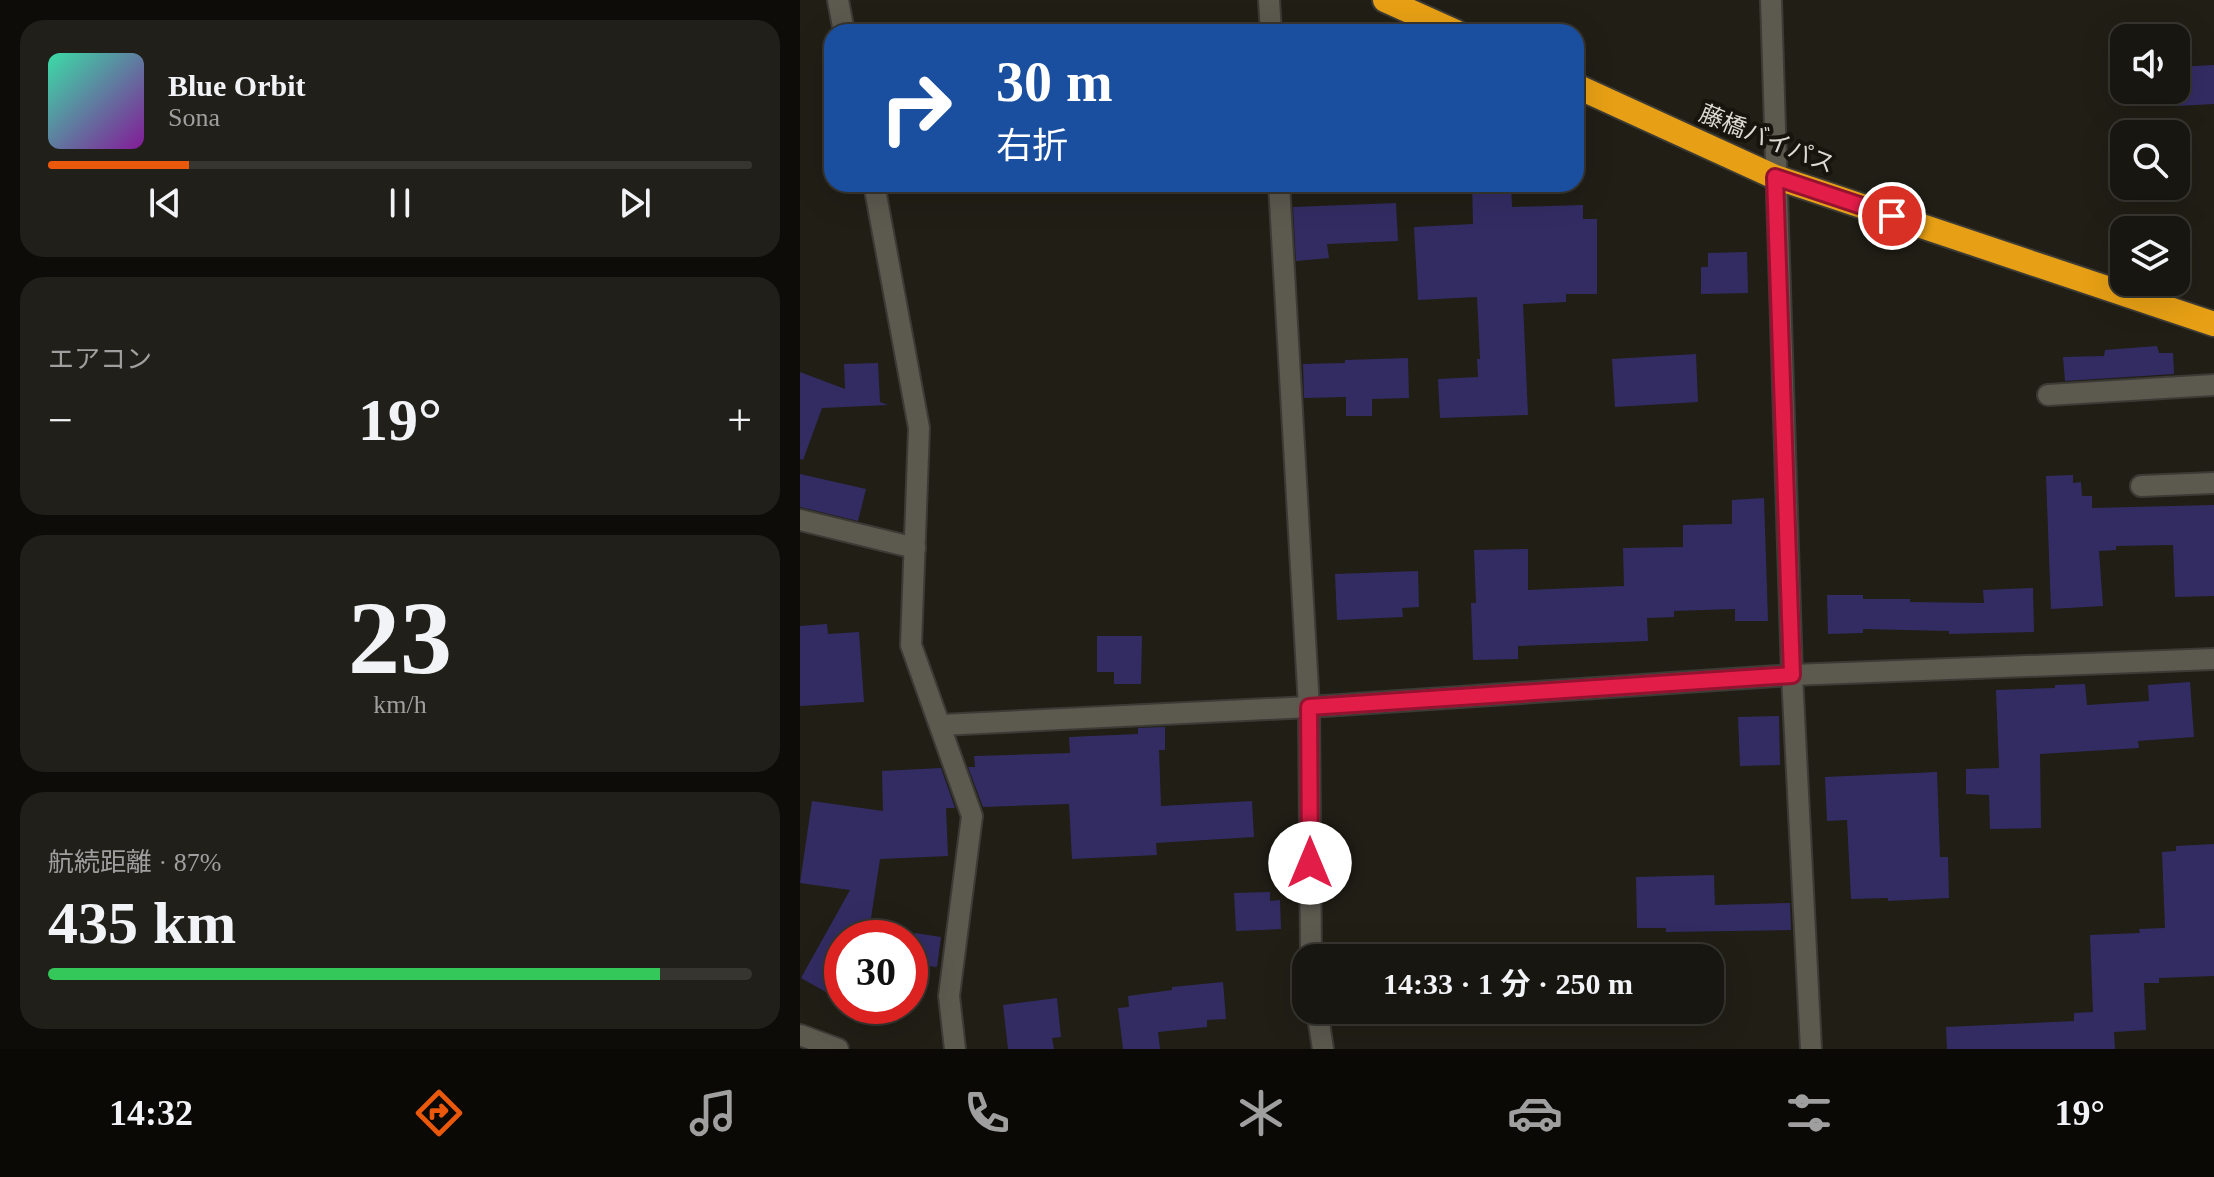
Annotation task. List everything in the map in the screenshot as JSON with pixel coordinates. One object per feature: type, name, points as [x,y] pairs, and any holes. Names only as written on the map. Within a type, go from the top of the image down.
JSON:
[{"type":"highway","points":[[1385,0],[1438,24]]},
{"type":"highway","name":"藤橋バイパス","points":[[1584,90],[1775,177],[2214,324]]},
{"type":"street","points":[[838,0],[842,24]]},
{"type":"street","points":[[1269,0],[1270,24]]},
{"type":"street","points":[[1771,0],[1792,675],[1811,1049]]},
{"type":"street","points":[[875,192],[919,428],[911,645],[972,816],[949,996],[955,1049]]},
{"type":"street","points":[[1279,192],[1309,707],[1311,944]]},
{"type":"street","points":[[2048,395],[2214,385]]},
{"type":"street","points":[[2141,486],[2214,483]]},
{"type":"street","points":[[800,520],[915,548]]},
{"type":"street","points":[[941,725],[1309,707],[1792,675],[2214,659]]},
{"type":"street","points":[[1319,1024],[1323,1049]]},
{"type":"street","points":[[800,1035],[838,1049]]},
{"type":"building","points":[[2214,65],[2214,104],[2176,106],[2190,104],[2190,66]]},
{"type":"building","points":[[1472,192],[1511,192],[1512,207],[1583,205],[1583,219],[1597,219],[1597,294],[1566,294],[1566,302],[1523,304],[1528,415],[1440,418],[1438,379],[1478,377],[1477,297],[1418,300],[1414,227],[1473,224]]},
{"type":"building","points":[[1396,203],[1398,241],[1327,244],[1329,258],[1296,261],[1293,207]]},
{"type":"building","points":[[1747,252],[1748,293],[1701,294],[1701,267],[1708,267],[1708,253]]},
{"type":"building","points":[[2157,346],[2159,353],[2173,353],[2174,374],[2065,381],[2063,357],[2104,356],[2105,350]]},
{"type":"building","points":[[1696,354],[1698,402],[1615,407],[1612,359]]},
{"type":"building","points":[[1408,358],[1409,398],[1372,399],[1372,416],[1346,416],[1346,397],[1304,398],[1303,364]]},
{"type":"building","points":[[878,363],[880,402],[888,405],[822,408],[803,460],[800,459],[800,372],[845,389],[844,364]]},
{"type":"building","points":[[800,474],[866,489],[858,521],[800,507]]},
{"type":"building","points":[[2073,475],[2073,483],[2081,482],[2082,496],[2092,496],[2092,508],[2214,505],[2214,596],[2175,597],[2173,545],[2116,546],[2116,550],[2099,551],[2103,606],[2051,609],[2046,476]]},
{"type":"building","points":[[1764,498],[1768,621],[1735,621],[1735,609],[1674,611],[1674,617],[1647,618],[1648,641],[1518,646],[1518,659],[1473,660],[1471,603],[1476,603],[1474,550],[1528,549],[1528,590],[1624,586],[1623,548],[1683,547],[1683,525],[1732,524],[1732,500]]},
{"type":"building","points":[[1418,571],[1419,607],[1402,608],[1403,617],[1337,620],[1335,574]]},
{"type":"building","points":[[2033,588],[2034,632],[1949,634],[1949,631],[1863,629],[1863,633],[1828,634],[1827,595],[1863,595],[1863,599],[1910,599],[1910,602],[1984,603],[1983,590]]},
{"type":"building","points":[[827,624],[828,634],[859,632],[864,702],[800,706],[800,626]]},
{"type":"building","points":[[1097,636],[1142,636],[1141,684],[1114,684],[1114,672],[1097,672]]},
{"type":"building","points":[[2190,682],[2194,737],[2138,741],[2139,748],[2040,754],[2041,828],[1990,829],[1989,795],[1966,794],[1966,769],[1999,768],[1996,690],[2085,684],[2087,705],[2149,701],[2148,685]]},
{"type":"building","points":[[1779,716],[1780,765],[1740,766],[1738,717]]},
{"type":"building","points":[[1165,727],[1165,750],[1159,750],[1161,806],[1252,801],[1254,837],[1156,843],[1157,855],[1072,859],[1069,804],[983,807],[968,767],[975,767],[974,756],[1070,753],[1069,737],[1138,734],[1138,728]]},
{"type":"building","points":[[941,768],[955,808],[946,808],[948,856],[880,859],[871,920],[833,920],[850,890],[800,883],[812,801],[883,811],[882,771]]},
{"type":"building","points":[[1937,772],[1940,857],[1948,857],[1949,898],[1851,899],[1847,820],[1827,821],[1825,777]]},
{"type":"building","points":[[2214,844],[2214,976],[2159,978],[2159,983],[2144,983],[2146,1030],[2114,1032],[2115,1049],[1947,1049],[1946,1027],[2074,1021],[2074,1013],[2093,1012],[2090,935],[2140,933],[2139,929],[2165,928],[2162,852],[2176,851],[2176,846]]},
{"type":"building","points":[[1714,875],[1715,905],[1790,903],[1791,930],[1666,932],[1666,928],[1637,928],[1636,877]]},
{"type":"building","points":[[1270,892],[1270,901],[1280,900],[1281,929],[1236,931],[1234,893]]},
{"type":"building","points":[[928,935],[941,937],[937,967],[928,966]]},
{"type":"building","points":[[824,937],[824,991],[801,978]]},
{"type":"building","points":[[1223,982],[1226,1019],[1207,1020],[1207,1027],[1158,1032],[1160,1049],[1123,1049],[1118,1008],[1129,1007],[1128,996],[1172,990],[1172,987]]},
{"type":"building","points":[[1057,998],[1061,1037],[1052,1038],[1054,1049],[1008,1049],[1003,1005]]},
{"type":"route","points":[[1310,863],[1309,707],[1792,675],[1775,177],[1892,216]]}]
